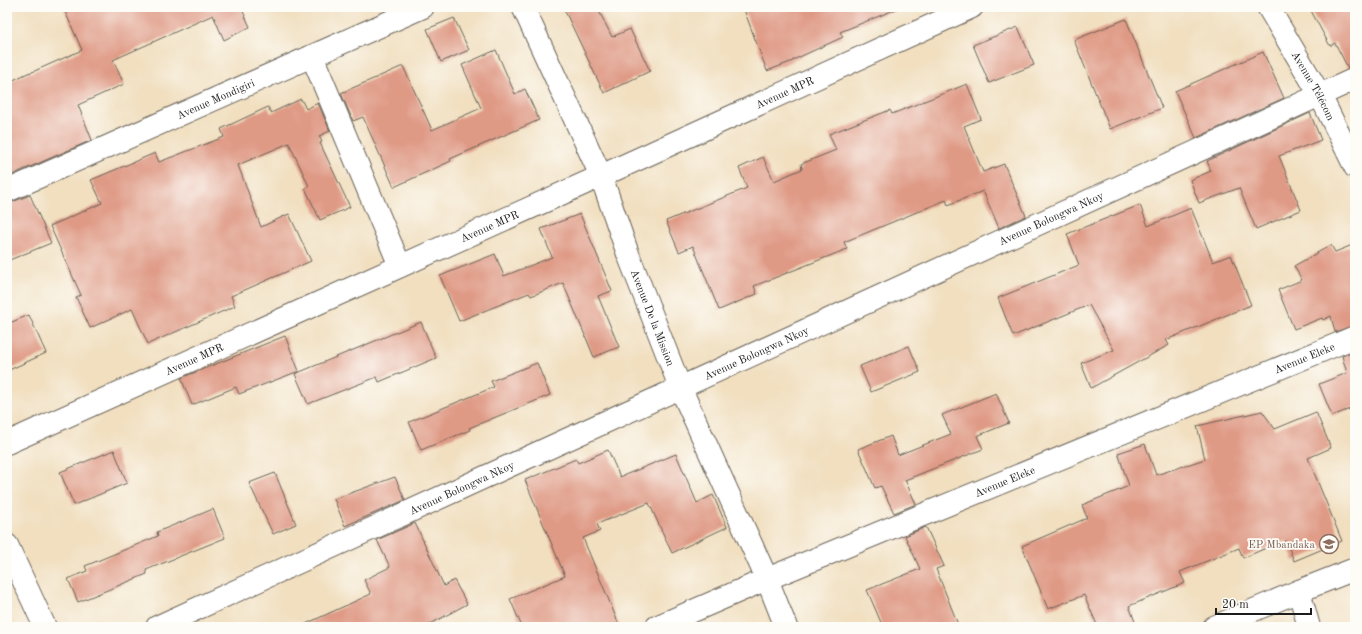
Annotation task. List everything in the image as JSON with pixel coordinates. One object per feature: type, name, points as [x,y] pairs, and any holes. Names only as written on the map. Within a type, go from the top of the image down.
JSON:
[{"type":"street","name":"Avenue Mondigiri","points":[[7,191],[423,7]]},
{"type":"street","name":"Avenue De la Mission","points":[[523,7],[602,176],[628,254],[680,387],[767,578],[786,627]]},
{"type":"street","name":"Avenue MPR","points":[[7,443],[602,176],[972,7]]},
{"type":"street","name":"Avenue Télécom","points":[[1268,7],[1320,95],[1355,167]]},
{"type":"street","points":[[312,56],[400,266]]},
{"type":"street","name":"Avenue Bolongwa Nkoy","points":[[158,627],[1355,79]]},
{"type":"street","name":"Avenue Eleke","points":[[656,627],[767,578],[1355,338]]},
{"type":"street","points":[[7,545],[45,627]]},
{"type":"street","points":[[1214,627],[1355,569]]},
{"type":"street","points":[[1299,591],[1309,627]]},
{"type":"building","points":[[63,7],[241,7],[250,27],[224,40],[213,15],[113,60],[124,84],[78,105],[92,140],[7,177],[7,83],[82,50]]},
{"type":"building","points":[[563,7],[597,7],[612,37],[630,29],[650,71],[604,93]]},
{"type":"building","points":[[743,7],[899,8],[840,32],[843,37],[793,61],[767,71]]},
{"type":"building","points":[[1309,7],[1355,7],[1355,67],[1348,68],[1335,43],[1330,46]]},
{"type":"building","points":[[454,18],[469,50],[441,62],[427,29]]},
{"type":"building","points":[[1126,19],[1162,108],[1110,129],[1074,40]]},
{"type":"building","points":[[1018,27],[1034,65],[989,83],[973,45]]},
{"type":"building","points":[[496,50],[515,94],[525,89],[539,120],[450,159],[451,161],[394,187],[363,117],[353,121],[341,93],[403,66],[432,130],[481,108],[462,65]]},
{"type":"building","points":[[1263,52],[1284,98],[1196,138],[1175,91]]},
{"type":"building","points":[[967,84],[981,119],[964,126],[983,172],[1004,164],[1026,216],[999,228],[983,191],[948,205],[946,200],[844,242],[847,249],[754,286],[757,294],[719,310],[693,246],[679,252],[666,221],[747,188],[739,168],[763,157],[774,181],[802,169],[801,164],[836,150],[829,134],[890,110],[892,114]]},
{"type":"building","points":[[301,99],[306,109],[318,103],[330,131],[319,136],[322,142],[320,143],[350,207],[320,220],[305,188],[309,186],[289,143],[238,165],[261,227],[289,214],[311,261],[231,296],[235,306],[148,344],[132,309],[90,328],[76,297],[81,295],[50,226],[102,203],[91,180],[155,153],[159,162],[224,137],[221,129],[268,107],[271,113]]},
{"type":"building","points":[[1310,113],[1321,140],[1279,156],[1301,210],[1256,229],[1239,188],[1199,203],[1190,180],[1211,171],[1207,161]]},
{"type":"building","points":[[30,195],[51,243],[7,261],[7,203]]},
{"type":"building","points":[[1140,205],[1148,226],[1191,208],[1213,262],[1231,255],[1251,305],[1166,340],[1169,345],[1091,388],[1081,363],[1114,350],[1089,305],[1013,336],[998,298],[1079,265],[1067,234]]},
{"type":"building","points":[[580,214],[612,291],[598,296],[619,347],[594,357],[563,283],[531,296],[529,293],[459,321],[440,276],[495,254],[504,276],[552,257],[541,229]]},
{"type":"building","points":[[1355,244],[1355,325],[1335,332],[1331,316],[1294,329],[1278,290],[1302,280],[1294,266],[1331,245],[1335,252]]},
{"type":"building","points":[[29,315],[46,353],[7,371],[7,324]]},
{"type":"building","points":[[421,322],[436,358],[379,382],[377,377],[308,404],[295,374]]},
{"type":"building","points":[[285,336],[299,371],[239,394],[236,387],[192,405],[181,378]]},
{"type":"building","points":[[909,346],[920,372],[871,392],[860,366]]},
{"type":"building","points":[[1355,351],[1355,407],[1332,416],[1319,384],[1347,373],[1342,356]]},
{"type":"building","points":[[537,363],[550,395],[469,428],[470,430],[421,450],[409,422],[494,387],[491,381]]},
{"type":"building","points":[[996,393],[1009,423],[977,436],[983,449],[905,480],[916,504],[894,513],[881,486],[875,488],[858,449],[891,436],[898,455],[951,434],[942,415]]},
{"type":"building","points":[[1262,411],[1275,429],[1316,412],[1331,448],[1308,458],[1342,541],[1294,561],[1286,541],[1243,558],[1239,548],[1180,572],[1185,583],[1129,606],[1137,627],[1098,627],[1084,595],[1048,609],[1022,546],[1087,518],[1082,505],[1129,486],[1118,453],[1145,444],[1156,475],[1205,459],[1197,426]]},
{"type":"building","points":[[114,450],[127,483],[74,505],[60,472]]},
{"type":"building","points":[[608,450],[620,477],[676,454],[697,503],[713,495],[727,527],[672,553],[649,503],[597,524],[600,531],[583,538],[620,627],[522,627],[510,599],[565,576],[525,480],[576,459],[578,463]]},
{"type":"building","points":[[275,473],[296,524],[273,534],[249,483]]},
{"type":"building","points":[[395,477],[405,500],[345,526],[334,499]]},
{"type":"building","points":[[213,509],[225,538],[146,570],[147,574],[78,602],[68,579],[87,571],[85,566],[158,536],[157,532]]},
{"type":"building","points":[[415,523],[444,586],[454,580],[467,604],[425,627],[299,627],[371,594],[364,580],[390,567],[377,540]]},
{"type":"building","points":[[926,527],[944,566],[936,569],[959,627],[883,627],[867,590],[920,569],[905,536]]},
{"type":"place","name":"EP Mbandaka","points":[[1329,544]]}]
